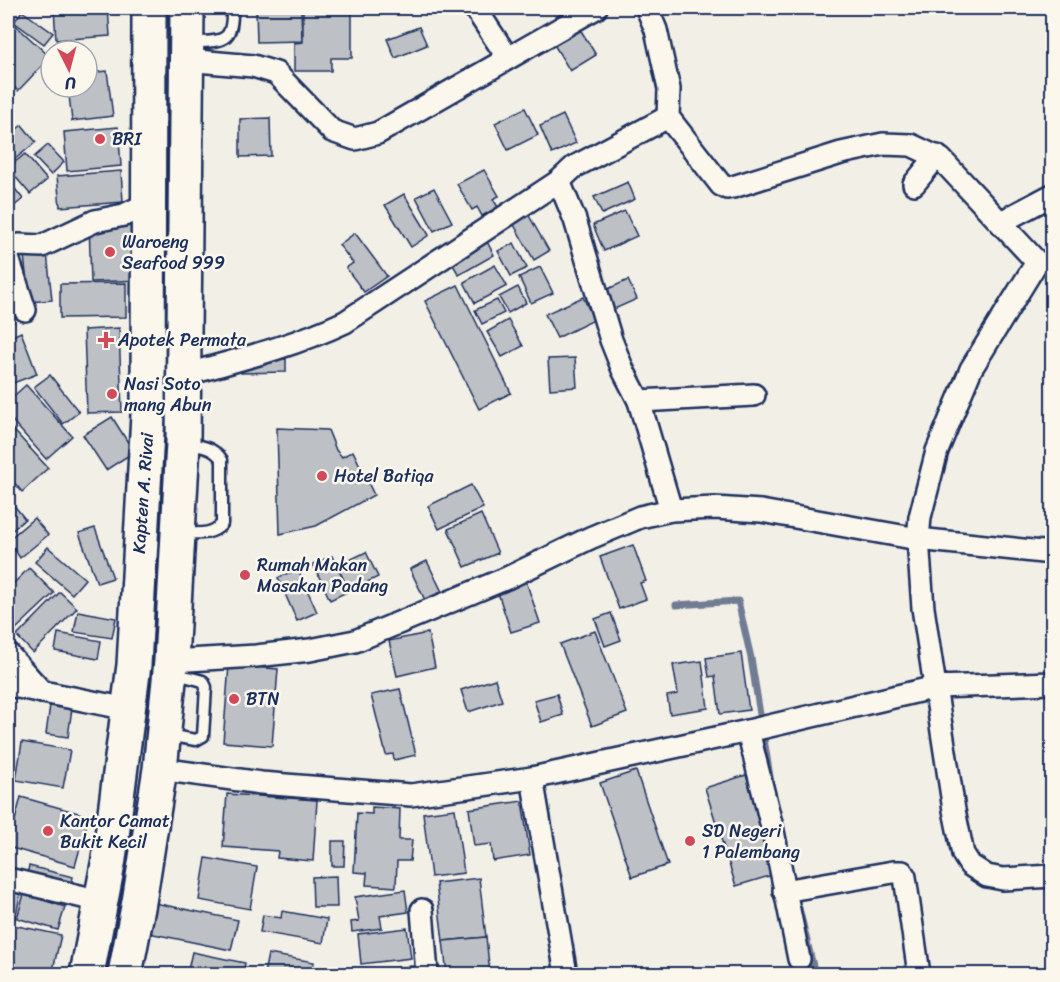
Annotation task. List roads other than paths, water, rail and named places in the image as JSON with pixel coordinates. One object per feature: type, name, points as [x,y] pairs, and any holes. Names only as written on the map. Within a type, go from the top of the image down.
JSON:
[{"type":"main road","name":"Kapten A. Rivai","points":[[87,975],[109,859],[134,664],[148,415],[149,8]]},
{"type":"main road","name":"Kapten A. Rivai","points":[[125,975],[140,902],[160,769],[171,666],[183,443],[187,8]]},
{"type":"street","points":[[475,8],[507,58]]},
{"type":"street","points":[[186,52],[254,66],[276,73],[332,131],[355,139],[378,133],[596,8]]},
{"type":"street","points":[[647,8],[656,30],[669,89],[668,117],[721,185],[727,188],[841,153],[883,144],[912,145],[937,156],[1045,268],[971,369],[937,451],[920,517],[918,539],[923,608],[954,810],[963,854],[970,865],[987,876],[1003,879],[1053,876]]},
{"type":"street","points":[[184,375],[288,345],[345,322],[559,181],[574,167],[668,117]]},
{"type":"street","points":[[914,184],[937,156]]},
{"type":"street","points":[[559,181],[575,220],[611,340],[623,370],[639,400],[672,510]]},
{"type":"street","points":[[1001,222],[1053,195]]},
{"type":"street","points":[[8,249],[15,245],[42,246],[95,220],[124,215],[149,203]]},
{"type":"street","points":[[8,258],[25,309]]},
{"type":"street","points":[[639,400],[754,395]]},
{"type":"street","points":[[171,666],[310,650],[354,641],[507,578],[640,517],[672,510],[715,508],[761,511],[918,539],[1053,553]]},
{"type":"street","points":[[8,654],[42,692]]},
{"type":"street","points":[[160,769],[261,783],[411,795],[532,778],[936,687],[1053,683]]},
{"type":"street","points":[[8,685],[128,709]]},
{"type":"street","points":[[751,730],[787,890],[799,959]]},
{"type":"street","points":[[532,778],[566,975]]},
{"type":"street","points":[[787,890],[902,872],[905,877],[919,975]]},
{"type":"street","points":[[8,879],[100,901]]},
{"type":"street","points":[[422,910],[427,975]]},
{"type":"lane","points":[[186,52],[229,35],[232,27],[232,8]]},
{"type":"lane","points":[[179,533],[207,533],[216,530],[222,524],[222,460],[210,448],[183,443]]},
{"type":"waterway","points":[[676,605],[738,601],[751,658],[771,783]]},
{"type":"waterway","points":[[799,908],[815,974]]},
{"type":"place","name":"BRI","points":[[100,139]]},
{"type":"place","name":"Waroeng Seafood 999","points":[[110,252]]},
{"type":"place","name":"Apotek Permata","points":[[106,340]]},
{"type":"place","name":"Nasi Soto mang Abun","points":[[112,394]]},
{"type":"place","name":"Hotel Batiqa","points":[[322,476]]},
{"type":"place","name":"Rumah Makan Masakan Padang","points":[[245,575]]},
{"type":"place","name":"BTN","points":[[234,699]]},
{"type":"place","name":"Kantor Camat Bukit Kecil","points":[[48,831]]},
{"type":"place","name":"SD Negeri 1 Palembang","points":[[690,841]]}]
